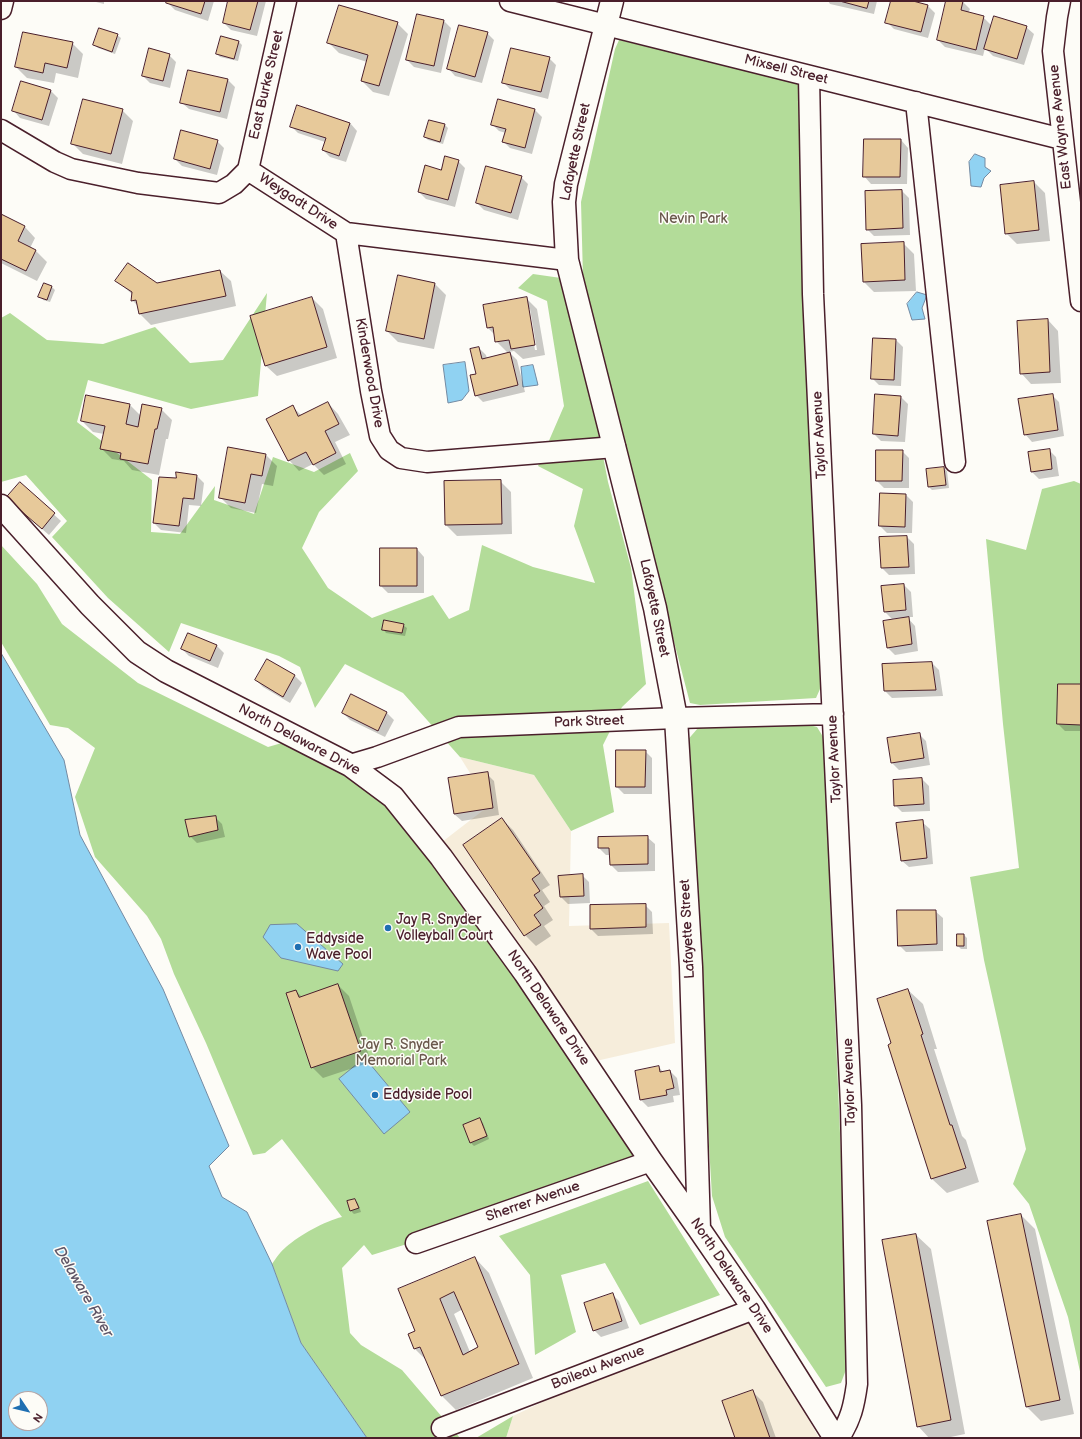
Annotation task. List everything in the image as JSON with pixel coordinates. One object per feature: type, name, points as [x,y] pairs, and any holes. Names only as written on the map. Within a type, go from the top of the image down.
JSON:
[{"type":"main road","name":"Lafayette Street","points":[[612,1],[566,184],[564,202],[567,260],[655,608],[676,718],[690,967],[699,1228]]},
{"type":"main road","name":"North Delaware Drive","points":[[1,506],[90,605],[137,652],[166,671],[350,765],[393,797],[442,857],[525,973],[651,1161],[754,1309],[835,1438]]},
{"type":"street","points":[[1,9],[3,1]]},
{"type":"street","name":"East Burke Street","points":[[248,170],[286,1]]},
{"type":"street","name":"Mixsell Street","points":[[510,1],[1062,139]]},
{"type":"street","name":"East Wayne Avenue","points":[[1060,1],[1053,51],[1081,302]]},
{"type":"street","name":"Taylor Avenue","points":[[809,76],[813,294],[851,1105],[857,1384],[848,1423],[839,1438]]},
{"type":"street","points":[[916,102],[955,462]]},
{"type":"street","name":"Weygadt Drive","points":[[1,130],[71,170],[138,183],[219,193],[234,184],[248,170],[346,233],[567,260]]},
{"type":"street","name":"Kinderwood Drive","points":[[346,233],[371,390],[380,436],[389,450],[401,458],[427,462],[615,447]]},
{"type":"street","name":"Park Street","points":[[350,765],[377,757],[459,727],[676,718],[833,714]]},
{"type":"street","name":"Sherrer Avenue","points":[[416,1243],[651,1161]]},
{"type":"street","name":"Boileau Avenue","points":[[442,1428],[754,1309]]},
{"type":"shaded area","points":[[460,757],[534,775],[571,831],[569,926],[669,923],[675,1043],[596,1061],[442,842],[490,805]]},
{"type":"shaded area","points":[[751,1322],[792,1389],[819,1438],[506,1438],[513,1416],[570,1389]]},
{"type":"green space","name":"Nevin Park","points":[[619,40],[799,82],[802,102],[820,665],[820,689],[816,698],[700,705],[690,703],[611,400],[583,278],[581,202],[615,49]]},
{"type":"green space","points":[[533,274],[561,278],[581,342],[608,482],[631,568],[646,684],[622,707],[603,745],[614,812],[571,831],[534,775],[460,757],[403,693],[345,664],[315,708],[300,667],[279,656],[181,623],[169,652],[108,598],[52,537],[67,521],[26,475],[1,482],[1,318],[10,313],[47,340],[103,344],[155,327],[190,363],[223,360],[267,293],[258,396],[191,409],[88,380],[77,422],[152,480],[151,532],[180,534],[215,486],[214,500],[254,514],[273,457],[314,472],[350,453],[358,471],[319,512],[302,548],[328,588],[372,618],[433,595],[449,619],[469,610],[482,545],[533,567],[595,583],[574,526],[583,489],[538,466],[564,406],[547,301],[518,288]]},
{"type":"green space","points":[[1074,481],[1081,484],[1081,1376],[1068,1317],[1029,1204],[1013,1184],[1026,1149],[984,960],[970,877],[1019,868],[1003,724],[986,539],[1026,550],[1042,489]]},
{"type":"green space","name":"Jay R. Snyder Memorial Park","points":[[1,545],[37,584],[62,624],[138,683],[268,747],[299,738],[393,797],[651,1161],[480,1221],[372,1255],[364,1245],[342,1268],[350,1333],[361,1345],[402,1370],[460,1438],[367,1438],[301,1343],[272,1264],[284,1249],[292,1242],[321,1225],[342,1217],[282,1139],[265,1153],[253,1155],[206,1043],[174,974],[161,939],[147,916],[95,857],[75,797],[95,748],[68,728],[50,725],[1,642]]},
{"type":"green space","points":[[806,724],[817,727],[825,740],[843,1204],[847,1367],[841,1383],[826,1387],[725,1237],[712,1196],[685,743],[698,728]]},
{"type":"green space","points":[[648,1181],[720,1295],[640,1325],[605,1263],[561,1275],[576,1332],[535,1355],[530,1275],[499,1236]]},
{"type":"green space","points":[[513,1416],[506,1438],[476,1438]]},
{"type":"water","points":[[975,154],[985,158],[985,167],[991,171],[984,178],[981,187],[971,186],[969,162]]},
{"type":"water","points":[[917,292],[927,295],[922,308],[925,319],[912,320],[907,304]]},
{"type":"water","points":[[465,362],[469,391],[462,400],[448,403],[443,365]]},
{"type":"water","points":[[533,365],[538,385],[523,387],[521,367]]},
{"type":"water","name":"Delaware River","points":[[1,653],[64,760],[80,835],[163,989],[229,1146],[209,1166],[222,1197],[247,1212],[272,1264],[301,1343],[367,1438],[1,1438]]},
{"type":"water","name":"Eddyside Wave Pool","points":[[297,924],[343,964],[338,971],[281,958],[263,937],[270,925]]},
{"type":"water","name":"Eddyside Pool","points":[[365,1058],[410,1112],[384,1134],[339,1079]]},
{"type":"building","points":[[167,1],[205,1],[201,14],[166,3]]},
{"type":"building","points":[[228,1],[258,1],[250,30],[223,23]]},
{"type":"building","points":[[840,1],[869,1],[867,8]]},
{"type":"building","points":[[891,1],[913,1],[928,5],[921,32],[885,23]]},
{"type":"building","points":[[946,1],[963,1],[961,10],[984,16],[976,50],[937,40]]},
{"type":"building","points":[[339,5],[398,22],[379,86],[361,81],[368,55],[327,43]]},
{"type":"building","points":[[417,14],[444,20],[434,66],[406,60]]},
{"type":"building","points":[[994,16],[1027,26],[1017,59],[984,49]]},
{"type":"building","points":[[459,25],[488,32],[475,77],[447,69]]},
{"type":"building","points":[[99,28],[118,34],[112,52],[93,45]]},
{"type":"building","points":[[23,32],[73,42],[67,68],[45,63],[43,73],[15,67]]},
{"type":"building","points":[[221,36],[239,41],[234,59],[216,54]]},
{"type":"building","points":[[149,48],[170,54],[163,81],[142,76]]},
{"type":"building","points":[[511,48],[550,57],[541,92],[502,83]]},
{"type":"building","points":[[188,70],[228,79],[220,112],[180,103]]},
{"type":"building","points":[[21,81],[51,90],[42,120],[12,111]]},
{"type":"building","points":[[83,99],[123,109],[111,154],[71,144]]},
{"type":"building","points":[[498,99],[535,109],[525,148],[502,142],[506,129],[491,125]]},
{"type":"building","points":[[297,105],[350,123],[339,156],[322,150],[326,138],[290,127]]},
{"type":"building","points":[[429,120],[445,124],[440,142],[424,137]]},
{"type":"building","points":[[181,130],[218,140],[210,169],[174,159]]},
{"type":"building","points":[[864,139],[901,139],[900,177],[863,177]]},
{"type":"building","points":[[445,156],[459,160],[448,200],[418,192],[425,165],[441,170]]},
{"type":"building","points":[[486,166],[522,176],[511,213],[476,203]]},
{"type":"building","points":[[1034,181],[1039,230],[1005,234],[1000,185]]},
{"type":"building","points":[[902,190],[903,228],[866,230],[865,191]]},
{"type":"building","points":[[1,214],[25,226],[18,241],[36,250],[26,271],[1,259]]},
{"type":"building","points":[[904,242],[905,280],[863,282],[861,244]]},
{"type":"building","points":[[128,263],[157,283],[220,270],[226,296],[139,314],[136,300],[131,301],[132,292],[115,281]]},
{"type":"building","points":[[398,275],[435,283],[424,339],[386,331]]},
{"type":"building","points":[[44,283],[52,286],[47,300],[38,297]]},
{"type":"building","points":[[312,297],[327,347],[265,366],[250,316]]},
{"type":"building","points":[[527,297],[535,345],[511,349],[509,340],[495,342],[493,327],[487,328],[483,305]]},
{"type":"building","points":[[1048,319],[1050,372],[1020,374],[1017,321]]},
{"type":"building","points":[[873,338],[896,339],[894,380],[871,379]]},
{"type":"building","points":[[479,347],[482,359],[510,352],[518,385],[475,396],[470,375],[476,374],[470,349]]},
{"type":"building","points":[[875,394],[901,396],[898,436],[873,434]]},
{"type":"building","points":[[1053,394],[1058,430],[1024,435],[1018,399]]},
{"type":"building","points":[[86,395],[130,404],[126,424],[138,427],[142,404],[162,408],[157,429],[155,429],[148,464],[120,459],[121,453],[100,449],[105,426],[81,421]]},
{"type":"building","points":[[328,402],[339,424],[325,431],[336,453],[313,465],[306,452],[288,461],[266,419],[293,405],[298,416]]},
{"type":"building","points":[[228,447],[266,454],[262,476],[251,474],[245,503],[219,498]]},
{"type":"building","points":[[1050,449],[1052,469],[1031,472],[1028,452]]},
{"type":"building","points":[[876,450],[903,450],[902,481],[876,481]]},
{"type":"building","points":[[944,467],[946,485],[928,487],[926,469]]},
{"type":"building","points":[[176,472],[197,475],[194,499],[183,498],[179,526],[153,523],[159,477],[176,478]]},
{"type":"building","points":[[501,480],[502,524],[445,525],[444,481]]},
{"type":"building","points":[[20,482],[55,513],[42,529],[6,498]]},
{"type":"building","points":[[880,493],[906,494],[905,527],[879,526]]},
{"type":"building","points":[[907,536],[909,567],[881,568],[879,537]]},
{"type":"building","points":[[380,548],[417,548],[417,586],[380,586]]},
{"type":"building","points":[[904,584],[906,610],[884,612],[881,586]]},
{"type":"building","points":[[909,617],[912,644],[887,648],[883,621]]},
{"type":"building","points":[[384,620],[404,624],[402,633],[382,630]]},
{"type":"building","points":[[188,633],[217,645],[210,661],[181,649]]},
{"type":"building","points":[[267,659],[295,675],[283,697],[255,680]]},
{"type":"building","points":[[932,662],[936,690],[884,691],[882,664]]},
{"type":"building","points":[[1058,684],[1081,684],[1081,725],[1057,724]]},
{"type":"building","points":[[351,694],[387,712],[378,731],[342,713]]},
{"type":"building","points":[[920,733],[924,758],[891,763],[887,738]]},
{"type":"building","points":[[616,750],[646,750],[645,787],[616,787]]},
{"type":"building","points":[[488,772],[493,808],[454,814],[448,778]]},
{"type":"building","points":[[922,778],[924,804],[894,806],[893,780]]},
{"type":"building","points":[[216,816],[218,830],[189,837],[185,820]]},
{"type":"building","points":[[502,818],[540,873],[532,879],[540,891],[534,895],[543,908],[534,915],[541,925],[524,936],[463,845]]},
{"type":"building","points":[[923,820],[927,858],[901,861],[896,823]]},
{"type":"building","points":[[648,836],[648,864],[610,865],[609,848],[598,848],[598,837]]},
{"type":"building","points":[[583,874],[584,896],[560,897],[558,876]]},
{"type":"building","points":[[646,904],[646,927],[590,929],[590,905]]},
{"type":"building","points":[[897,910],[936,910],[937,944],[898,946]]},
{"type":"building","points":[[957,934],[964,934],[964,946],[957,946]]},
{"type":"building","points":[[338,984],[361,1051],[311,1068],[286,993],[296,990],[299,997]]},
{"type":"building","points":[[908,989],[950,1125],[952,1125],[966,1168],[931,1179],[888,1045],[891,1043],[877,999]]},
{"type":"building","points":[[659,1066],[660,1072],[670,1070],[674,1088],[666,1090],[667,1095],[640,1100],[635,1071]]},
{"type":"building","points":[[480,1118],[487,1136],[470,1143],[463,1125]]},
{"type":"building","points":[[355,1199],[359,1208],[350,1211],[347,1201]]},
{"type":"building","points":[[1021,1214],[1060,1400],[1026,1407],[987,1221]]},
{"type":"building","points":[[916,1234],[951,1420],[917,1427],[882,1240]]},
{"type":"building","points":[[475,1257],[519,1364],[441,1396],[420,1347],[414,1349],[408,1334],[415,1331],[398,1289]],"holes":[[[454,1292],[478,1347],[463,1355],[440,1299]]]},
{"type":"building","points":[[613,1293],[622,1321],[593,1331],[584,1303]]},
{"type":"building","points":[[753,1390],[770,1438],[735,1438],[722,1401]]},
{"type":"place","name":"Jay R. Snyder Volleyball Court","points":[[388,928]]},
{"type":"place","name":"Eddyside Wave Pool","points":[[298,947]]},
{"type":"place","name":"Eddyside Pool","points":[[375,1095]]}]
